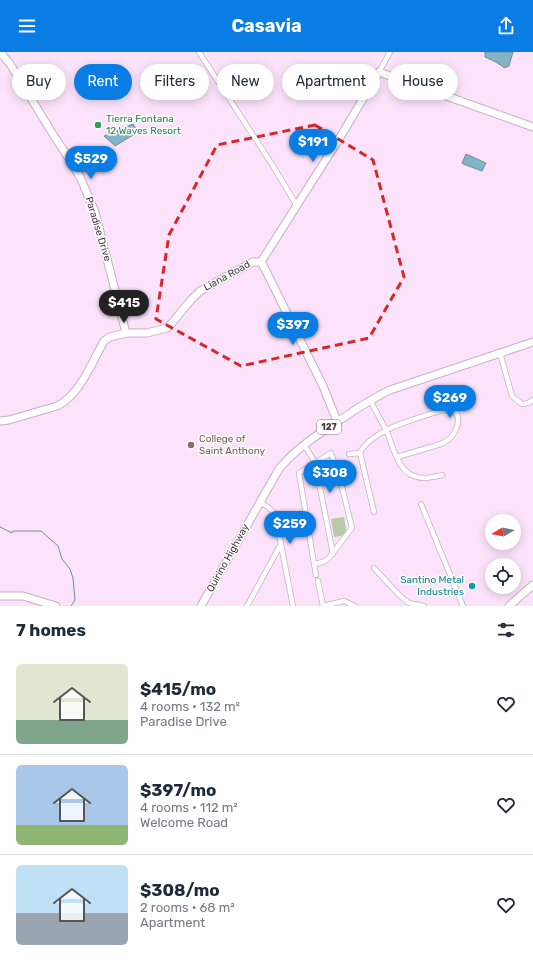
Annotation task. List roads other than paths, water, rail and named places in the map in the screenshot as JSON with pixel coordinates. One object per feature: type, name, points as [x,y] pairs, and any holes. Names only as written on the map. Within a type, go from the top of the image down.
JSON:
[{"type":"street","name":"Paradise Drive","points":[[0,52],[10,64],[54,136],[72,162],[81,179],[95,212],[126,333]]},
{"type":"street","points":[[199,52],[273,166],[297,206]]},
{"type":"street","points":[[380,70],[390,52]]},
{"type":"street","points":[[380,72],[533,127]]},
{"type":"street","name":"Liana Road","points":[[0,422],[57,406],[64,402],[76,390],[104,341],[110,337],[126,333],[147,332],[167,328],[200,291],[253,262],[261,262],[362,100]]},
{"type":"street","points":[[261,262],[323,386],[337,421]]},
{"type":"street","name":"Quirino Highway","points":[[201,606],[279,469],[286,460],[304,445],[337,421],[370,400],[405,384],[533,342]]},
{"type":"street","points":[[500,353],[512,396],[522,404],[533,400]]},
{"type":"street","points":[[370,400],[386,430],[396,457],[404,470],[413,476],[423,478],[442,475]]},
{"type":"street","points":[[374,512],[360,453],[366,444],[386,430],[446,409],[456,411],[458,420],[453,435],[447,440],[441,444],[396,457]]},
{"type":"street","points":[[304,445],[316,462],[333,554]]},
{"type":"street","points":[[314,564],[324,562],[333,554],[352,528],[340,479],[331,453],[299,473],[314,564],[316,575]]},
{"type":"street","points":[[349,454],[360,453]]},
{"type":"street","points":[[260,502],[275,514],[292,605]]},
{"type":"street","points":[[422,504],[463,606]]},
{"type":"street","points":[[247,606],[281,544]]},
{"type":"street","points":[[374,568],[400,596],[409,603],[424,606]]},
{"type":"street","points":[[318,581],[323,606],[344,604],[355,606]]},
{"type":"street","points":[[509,606],[533,585]]},
{"type":"street","points":[[0,596],[23,596],[56,606]]},
{"type":"water","points":[[485,52],[513,52],[509,66],[504,68],[485,57]]},
{"type":"water","points":[[133,124],[138,132],[115,146],[104,136]]},
{"type":"water","points":[[466,154],[486,163],[482,171],[462,163]]},
{"type":"waterway","points":[[0,527],[12,533],[13,531],[41,531],[58,546],[62,559],[70,569],[73,578],[75,600],[71,606]]},
{"type":"place","name":"Tierra Fontana 12 Waves Resort","points":[[98,125]]},
{"type":"place","name":"College of Saint Anthony","points":[[191,445]]},
{"type":"place","name":"Santino Metal Industries","points":[[472,586]]}]
